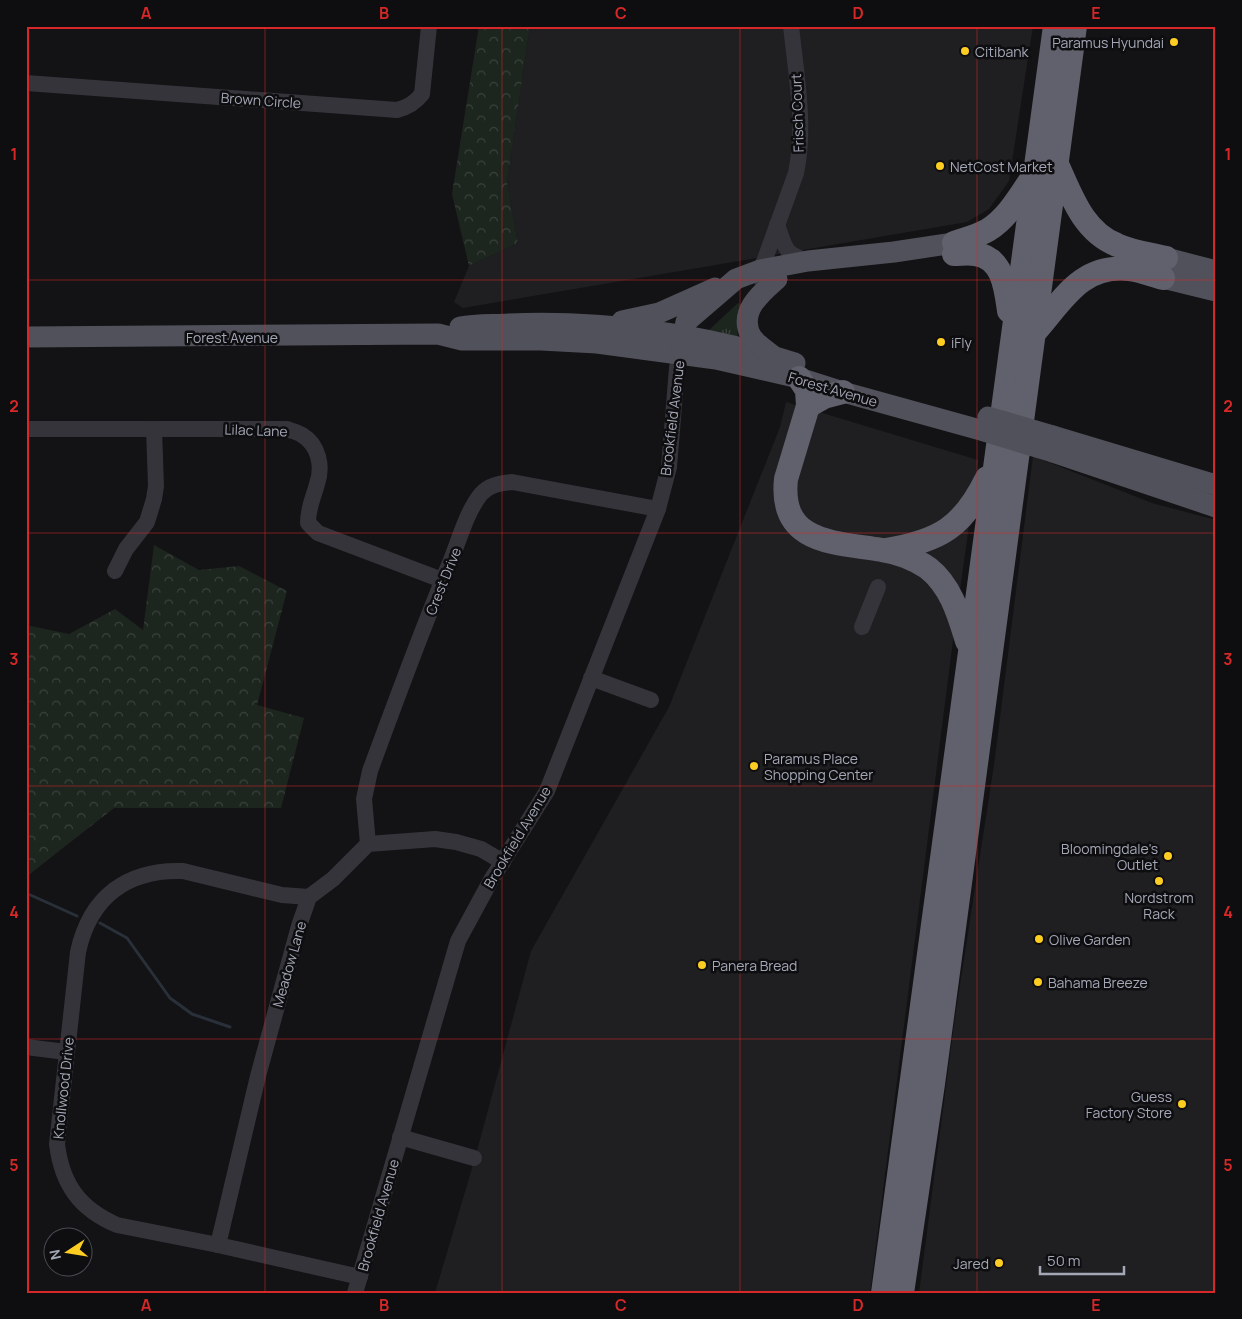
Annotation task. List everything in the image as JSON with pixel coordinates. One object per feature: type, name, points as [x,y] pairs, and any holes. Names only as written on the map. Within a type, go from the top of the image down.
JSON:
[{"type":"highway","points":[[902,1293],[933,1084],[1023,336],[1035,174],[1055,26]]},
{"type":"highway","points":[[883,1293],[994,462],[1023,336],[1056,162],[1075,26]]},
{"type":"highway","points":[[1056,162],[1080,214],[1090,227],[1102,238],[1165,268]]},
{"type":"highway","points":[[954,249],[996,223],[1008,211],[1035,174]]},
{"type":"highway","points":[[954,249],[988,259],[1002,274],[1006,291],[1023,336]]},
{"type":"highway","points":[[1023,336],[1080,280],[1108,270],[1165,268]]},
{"type":"highway","points":[[799,378],[807,390],[808,406],[786,480],[785,491],[793,520],[804,531],[817,539],[840,545],[884,550],[912,559],[928,569],[941,581],[957,611],[970,648]]},
{"type":"highway","points":[[808,406],[824,397],[843,392]]},
{"type":"highway","points":[[884,550],[926,541],[960,520],[977,498],[994,462]]},
{"type":"main road","points":[[682,344],[736,296],[766,277],[808,261],[894,252],[954,249]]},
{"type":"main road","points":[[600,324],[636,319],[659,313],[736,279],[822,272],[954,249]]},
{"type":"main road","points":[[1165,268],[1216,271]]},
{"type":"main road","points":[[1165,268],[1216,291]]},
{"type":"main road","points":[[766,277],[750,307],[748,329],[752,338],[774,357]]},
{"type":"main road","points":[[682,344],[686,322],[736,279]]},
{"type":"main road","name":"Forest Avenue","points":[[438,334],[461,326],[543,323],[600,324],[682,344],[724,360],[799,378],[843,392],[986,424]]},
{"type":"main road","name":"Forest Avenue","points":[[26,337],[438,334],[462,340],[682,344],[719,342],[774,357],[1053,444],[1216,485]]},
{"type":"main road","name":"Forest Avenue","points":[[1053,444],[1216,507]]},
{"type":"street","name":"Brown Circle","points":[[26,83],[397,110],[407,107],[422,94],[429,26]]},
{"type":"street","name":"Frisch Court","points":[[766,277],[777,225],[796,173],[800,147],[791,26]]},
{"type":"street","points":[[777,225],[789,253],[808,261]]},
{"type":"street","name":"Brookfield Avenue","points":[[355,1293],[458,941],[482,895],[547,791],[658,509],[669,467],[677,368],[682,344]]},
{"type":"street","points":[[115,570],[126,550],[147,522],[154,499],[156,486],[154,428]]},
{"type":"street","name":"Lilac Lane","points":[[26,429],[287,429],[302,434],[312,444],[319,456],[320,470],[318,483],[308,510],[308,523],[318,533],[442,580]]},
{"type":"street","name":"Crest Drive","points":[[368,844],[364,799],[370,770],[442,580],[474,504],[482,492],[491,486],[501,483],[520,483],[658,509]]},
{"type":"street","points":[[862,627],[878,587]]},
{"type":"street","points":[[591,678],[651,700]]},
{"type":"street","points":[[309,898],[333,879],[368,844],[434,839],[456,842],[481,849],[503,862]]},
{"type":"street","name":"Knollwood Drive","points":[[309,898],[282,895],[183,871],[167,870],[149,873],[132,879],[105,897],[94,910],[86,924],[78,952],[57,1144],[59,1160],[64,1175],[78,1199],[103,1219],[117,1225],[218,1245],[360,1277]]},
{"type":"street","name":"Meadow Lane","points":[[218,1245],[258,1076],[299,926],[309,898]]},
{"type":"street","points":[[26,1046],[66,1052]]},
{"type":"street","points":[[400,1137],[474,1158]]},
{"type":"shaded area","points":[[530,26],[1033,26],[1009,181],[989,209],[967,222],[463,308],[454,302],[469,266],[518,243],[507,182]]},
{"type":"shaded area","points":[[786,402],[978,460],[952,648],[870,1293],[435,1293],[475,1158],[531,951],[669,707],[780,427]]},
{"type":"shaded area","points":[[1033,456],[1152,503],[1216,520],[1216,1293],[919,1293],[955,1017],[994,765]]},
{"type":"green space","points":[[479,26],[530,26],[507,182],[518,243],[469,266],[452,194]]},
{"type":"green space","points":[[738,303],[741,305],[737,328],[738,337],[708,331]]},
{"type":"green space","points":[[154,545],[199,570],[239,566],[287,591],[257,705],[304,718],[281,808],[114,808],[26,877],[26,625],[69,634],[115,609],[143,630]]},
{"type":"waterway","points":[[26,893],[77,916]]},
{"type":"waterway","points":[[100,923],[127,938],[170,998],[192,1014],[230,1027]]},
{"type":"place","name":"Paramus Hyundai","points":[[1174,42]]},
{"type":"place","name":"Citibank","points":[[965,51]]},
{"type":"place","name":"NetCost Market","points":[[940,166]]},
{"type":"place","name":"iFly","points":[[941,342]]},
{"type":"place","name":"Paramus Place Shopping Center","points":[[754,766]]},
{"type":"place","name":"Bloomingdale's Outlet","points":[[1168,856]]},
{"type":"place","name":"Nordstrom Rack","points":[[1159,881]]},
{"type":"place","name":"Olive Garden","points":[[1039,939]]},
{"type":"place","name":"Panera Bread","points":[[702,965]]},
{"type":"place","name":"Bahama Breeze","points":[[1038,982]]},
{"type":"place","name":"Guess Factory Store","points":[[1182,1104]]},
{"type":"place","name":"Jared","points":[[999,1263]]}]
